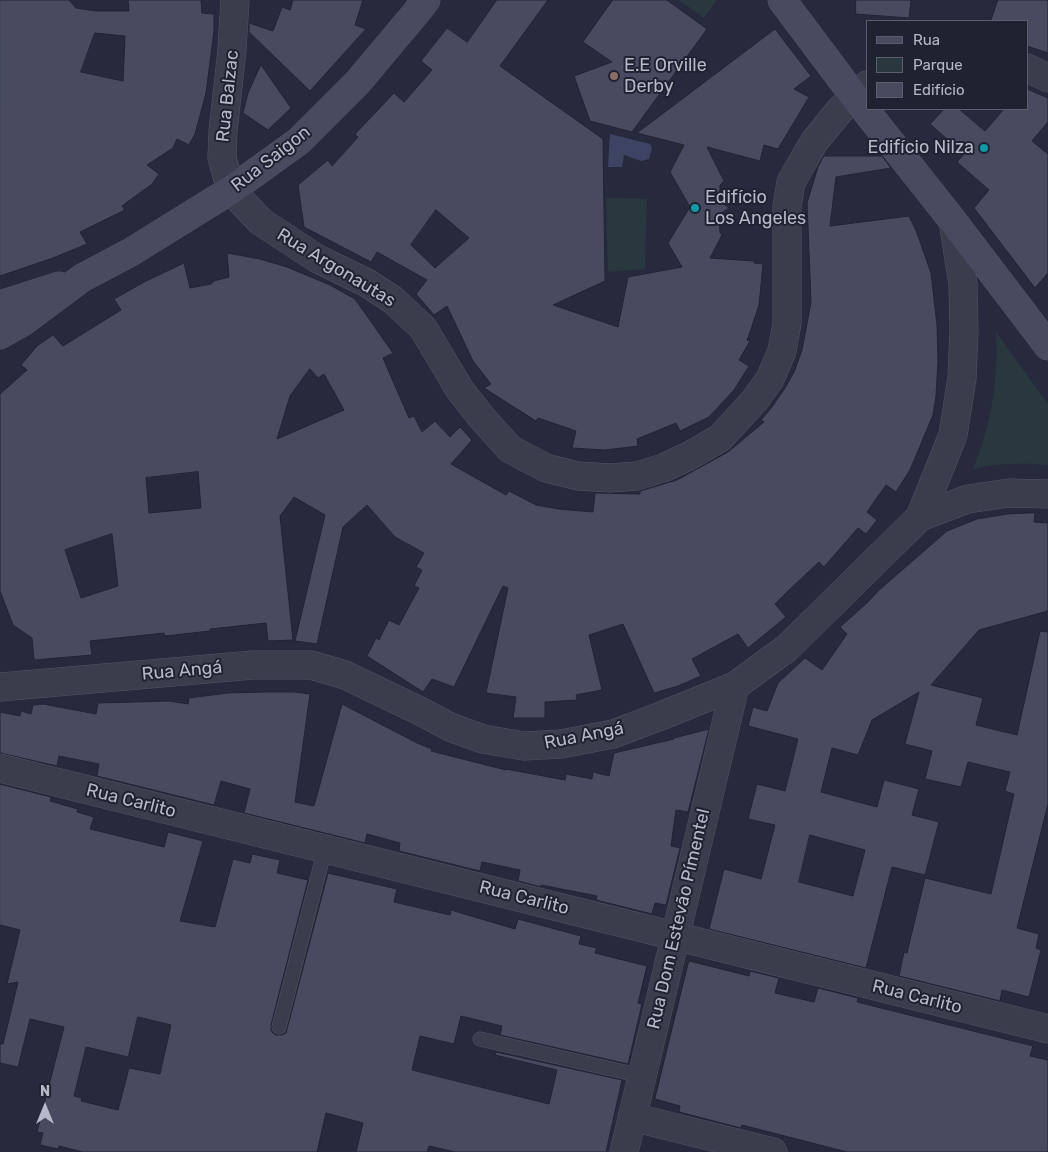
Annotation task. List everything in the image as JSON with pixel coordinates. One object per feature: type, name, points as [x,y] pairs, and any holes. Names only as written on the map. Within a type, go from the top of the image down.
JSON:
[{"type":"street","name":"Rua Balzac","points":[[231,190],[222,158],[235,0]]},
{"type":"street","name":"Rua Saigon","points":[[0,335],[23,322],[82,278],[131,252],[231,190],[299,141],[358,82],[426,0]]},
{"type":"street","points":[[782,0],[861,90]]},
{"type":"street","points":[[1028,68],[1048,78]]},
{"type":"street","name":"Rua Argonautas","points":[[231,190],[260,221],[316,258],[367,283],[393,300],[424,328],[460,390],[510,449],[546,468],[578,476],[610,478],[637,476],[663,468],[690,456],[720,438],[755,400],[770,379],[782,352],[787,323],[787,207],[791,182],[814,142],[840,110],[861,90]]},
{"type":"street","points":[[875,110],[953,221],[1048,346]]},
{"type":"street","points":[[920,516],[953,435],[962,378],[964,332],[963,284],[953,221]]},
{"type":"street","name":"Rua Saigon","points":[[0,305],[82,278]]},
{"type":"street","name":"Rua Angá","points":[[0,687],[253,665],[311,665],[345,675],[450,727],[483,739],[524,746],[561,744],[613,734],[734,686],[787,648],[920,516],[968,499],[1009,493],[1048,494]]},
{"type":"street","name":"Rua Dom Estevão Pímentel","points":[[624,1152],[734,686]]},
{"type":"street","name":"Rua Carlito","points":[[0,768],[1048,1029]]},
{"type":"street","points":[[632,1117],[773,1152]]},
{"type":"lane","points":[[280,1027],[325,848]]},
{"type":"lane","points":[[480,1039],[642,1076]]},
{"type":"green space","points":[[679,0],[717,0],[704,18]]},
{"type":"green space","points":[[606,198],[647,199],[645,269],[608,272]]},
{"type":"green space","points":[[996,332],[1048,404],[1048,465],[1010,464],[973,469],[985,435],[995,385]]},
{"type":"water","points":[[610,134],[650,144],[652,148],[649,159],[641,161],[624,155],[622,167],[608,167]]},
{"type":"building","points":[[0,0],[69,0],[76,8],[96,11],[129,11],[128,0],[201,0],[202,13],[214,14],[214,31],[206,93],[195,134],[189,145],[177,139],[173,148],[147,165],[159,174],[152,184],[122,206],[125,210],[80,232],[87,244],[0,276]],"holes":[[[95,33],[125,36],[123,81],[81,72]]]},
{"type":"building","points":[[293,0],[363,0],[355,25],[366,29],[310,91],[249,32],[249,23],[273,31],[282,7],[290,10]]},
{"type":"building","points":[[497,0],[548,0],[500,66],[603,139],[605,281],[553,305],[618,327],[628,277],[682,267],[668,243],[690,207],[670,172],[684,145],[637,133],[775,29],[811,76],[794,89],[809,97],[778,149],[764,145],[760,161],[707,147],[724,181],[720,185],[720,201],[729,208],[719,215],[720,232],[722,235],[710,258],[754,261],[754,263],[763,264],[759,305],[747,340],[750,341],[739,360],[749,366],[734,390],[709,417],[680,431],[676,423],[637,439],[638,446],[605,450],[572,448],[576,431],[538,418],[536,421],[484,388],[491,384],[473,361],[447,306],[434,315],[416,294],[427,280],[377,252],[371,262],[304,227],[298,185],[328,160],[332,166],[358,137],[355,134],[394,93],[404,102],[432,70],[421,61],[447,28],[467,42]],"holes":[[[436,210],[469,238],[435,268],[411,245]]]},
{"type":"building","points":[[613,0],[667,0],[707,29],[632,132],[590,121],[574,76],[612,62],[583,42]]},
{"type":"building","points":[[856,0],[911,0],[909,18],[856,14]]},
{"type":"building","points":[[998,0],[1048,0],[1048,53],[1028,46],[1028,20],[991,20]]},
{"type":"building","points":[[261,65],[291,108],[268,130],[243,113],[248,93]]},
{"type":"building","points":[[1028,89],[1048,98],[1048,122],[1032,141],[1048,154],[1048,273],[1035,288],[974,208],[989,190],[957,162],[964,154],[930,124],[943,110],[960,110],[985,131],[1003,110],[1028,110]]},
{"type":"building","points":[[824,156],[882,156],[891,168],[836,177],[830,226],[909,216],[931,273],[937,325],[938,361],[933,415],[910,470],[896,492],[886,485],[867,512],[877,520],[866,534],[858,528],[824,567],[819,562],[788,591],[775,604],[786,617],[748,648],[738,634],[692,659],[701,676],[678,686],[654,693],[623,624],[589,635],[602,690],[576,695],[577,700],[545,702],[545,718],[513,718],[516,697],[486,693],[508,588],[503,586],[454,687],[432,679],[423,692],[367,656],[376,638],[379,640],[389,620],[399,625],[419,588],[414,586],[422,570],[416,567],[424,553],[395,537],[367,505],[343,527],[317,644],[295,641],[325,515],[294,497],[280,516],[293,640],[268,641],[266,623],[165,636],[164,633],[90,641],[92,655],[34,660],[32,638],[13,625],[0,591],[0,394],[27,370],[21,365],[37,346],[53,335],[63,346],[121,310],[114,299],[184,263],[190,288],[211,284],[214,281],[229,277],[227,253],[260,259],[287,267],[330,285],[355,299],[393,353],[383,358],[409,418],[414,416],[422,432],[435,421],[450,437],[460,427],[472,440],[451,464],[506,495],[509,491],[536,505],[593,512],[595,493],[640,494],[640,491],[677,480],[728,452],[764,422],[761,420],[785,388],[794,372],[802,350],[811,302],[807,203],[818,167]],"holes":[[[310,369],[318,378],[324,374],[344,410],[277,439],[290,396]],[[198,472],[201,508],[149,513],[146,478]],[[112,534],[118,586],[81,598],[65,550]]]},
{"type":"building","points":[[1035,513],[1034,522],[1048,523],[1048,611],[979,630],[931,685],[983,698],[976,725],[1017,735],[1040,631],[1048,632],[1048,804],[1017,928],[1039,934],[1036,948],[1041,950],[1029,997],[1002,990],[1000,1001],[899,976],[904,952],[907,953],[925,878],[991,894],[1014,794],[1005,791],[1010,772],[968,762],[961,787],[925,779],[932,751],[905,744],[919,692],[872,720],[858,755],[832,748],[821,792],[877,807],[884,780],[919,789],[912,815],[939,822],[925,875],[892,867],[866,968],[709,929],[724,869],[761,879],[775,825],[748,819],[757,784],[785,791],[798,739],[748,726],[753,707],[767,711],[778,683],[805,658],[822,670],[847,634],[840,627],[947,531],[977,519],[1007,514]],"holes":[[[810,835],[865,850],[853,896],[799,882]]]},
{"type":"building","points":[[228,693],[310,694],[295,802],[314,806],[342,704],[432,749],[431,751],[506,770],[565,780],[566,774],[592,779],[593,772],[609,776],[614,753],[709,729],[688,812],[676,810],[671,846],[680,848],[666,905],[655,903],[652,914],[596,900],[597,896],[541,885],[541,887],[518,881],[520,870],[482,862],[480,871],[399,851],[400,843],[367,834],[365,843],[244,813],[250,789],[221,781],[214,805],[97,776],[99,764],[59,756],[57,766],[0,753],[0,712],[20,716],[21,711],[31,714],[33,705],[43,704],[96,714],[98,703],[169,701],[188,704],[189,698]]},
{"type":"building","points":[[0,784],[51,797],[50,801],[78,809],[77,812],[94,817],[90,829],[164,847],[168,832],[203,841],[180,921],[215,927],[233,859],[250,863],[252,854],[280,860],[277,873],[308,880],[271,1025],[271,1030],[276,1035],[286,1033],[328,873],[397,889],[394,902],[450,915],[451,910],[515,929],[518,919],[581,936],[579,944],[597,948],[595,953],[647,966],[638,1003],[642,1004],[628,1064],[500,1035],[502,1026],[461,1016],[454,1044],[420,1036],[412,1070],[549,1104],[557,1070],[495,1055],[496,1052],[622,1080],[606,1152],[455,1152],[429,1146],[427,1152],[356,1152],[363,1123],[326,1113],[317,1152],[83,1152],[59,1146],[58,1149],[40,1145],[43,1133],[37,1132],[64,1027],[30,1019],[18,1067],[0,1063],[0,1044],[3,1044],[18,982],[7,984],[20,930],[0,925]],"holes":[[[138,1017],[171,1025],[160,1074],[129,1068],[118,1110],[81,1101],[82,1098],[74,1096],[86,1047],[128,1057]]]},
{"type":"building","points":[[689,961],[749,976],[750,971],[779,978],[775,993],[814,1002],[818,988],[858,998],[857,1002],[1033,1046],[1030,1056],[1048,1060],[1048,1152],[847,1152],[742,1125],[741,1128],[679,1112],[680,1106],[655,1099]]},
{"type":"place","name":"E.E Orville Derby","points":[[614,76]]},
{"type":"place","name":"Edifício Nilza","points":[[984,148]]},
{"type":"place","name":"Edifício Los Angeles","points":[[695,208]]}]
